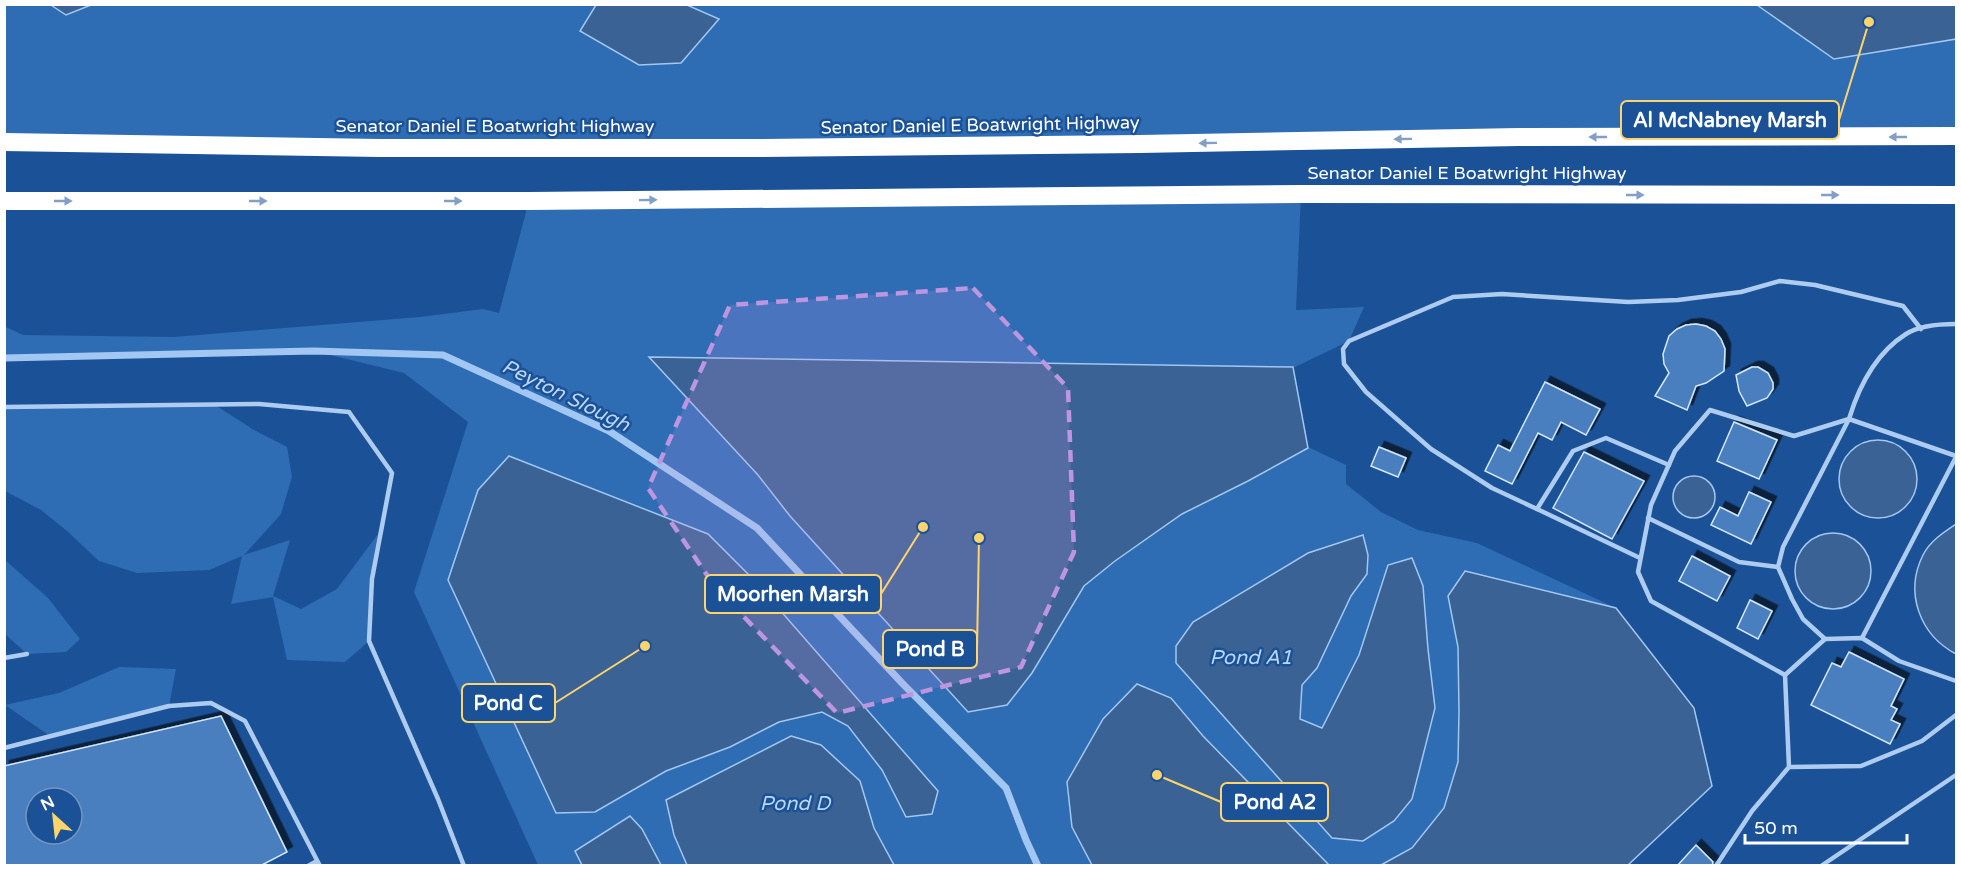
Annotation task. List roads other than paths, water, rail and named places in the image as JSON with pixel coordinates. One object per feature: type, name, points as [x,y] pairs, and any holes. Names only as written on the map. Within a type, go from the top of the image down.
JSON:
[{"type":"highway","name":"Senator Daniel E Boatwright Highway","points":[[4,142],[380,148],[759,148],[1519,137],[1956,136]]},
{"type":"highway","name":"Senator Daniel E Boatwright Highway","points":[[4,201],[529,201],[1301,194],[1956,195]]},
{"type":"lane","points":[[1640,558],[1492,489],[1431,449],[1366,392],[1344,364],[1343,349],[1349,341],[1453,297],[1502,294],[1628,302],[1678,300],[1741,292],[1779,281],[1815,285],[1903,306],[1921,329]]},
{"type":"lane","points":[[1825,639],[1803,619],[1792,599],[1778,567],[1783,547],[1850,419],[1857,393],[1882,353],[1907,333],[1935,325],[1956,324]]},
{"type":"lane","points":[[4,407],[259,404],[349,412],[392,473],[372,579],[369,641],[465,866]]},
{"type":"lane","points":[[1785,675],[1651,601],[1638,572],[1651,505],[1675,451],[1710,410],[1794,436],[1850,419],[1956,457],[1862,638]]},
{"type":"lane","points":[[1537,509],[1573,451],[1606,438],[1669,465]]},
{"type":"lane","points":[[1648,518],[1739,561],[1778,567]]},
{"type":"lane","points":[[1785,675],[1825,639],[1862,638],[1899,661],[1956,681]]},
{"type":"lane","points":[[4,658],[27,654]]},
{"type":"lane","points":[[1716,866],[1752,811],[1789,767],[1785,675]]},
{"type":"lane","points":[[4,748],[169,705],[211,703],[245,721],[318,863],[308,866]]},
{"type":"lane","points":[[1789,767],[1861,765],[1922,741],[1956,715]]},
{"type":"lane","points":[[1821,866],[1956,775]]},
{"type":"water","points":[[51,5],[91,5],[66,15]]},
{"type":"water","points":[[596,5],[687,5],[719,19],[681,63],[639,65],[580,31]]},
{"type":"water","points":[[1757,5],[1956,5],[1956,39],[1834,59]]},
{"type":"water","points":[[649,357],[1293,367],[1308,448],[1182,514],[1115,561],[1084,586],[1032,673],[1007,705],[968,712],[790,516],[758,475]]},
{"type":"water","points":[[1878,440],[1893,443],[1906,451],[1914,464],[1917,479],[1914,494],[1906,507],[1893,515],[1878,518],[1863,515],[1850,507],[1842,494],[1839,479],[1842,464],[1850,451],[1863,443]]},
{"type":"water","points":[[509,456],[708,534],[751,577],[938,791],[932,814],[906,817],[882,770],[848,726],[822,712],[779,722],[730,747],[666,771],[595,812],[556,813],[448,580],[478,490]]},
{"type":"water","points":[[1694,476],[1709,482],[1715,497],[1709,512],[1694,518],[1679,512],[1673,497],[1679,482]]},
{"type":"water","points":[[1956,524],[1956,654],[1943,646],[1925,624],[1919,612],[1915,584],[1917,569],[1929,545]]},
{"type":"water","points":[[1841,533],[1854,539],[1865,550],[1871,563],[1869,586],[1854,603],[1841,609],[1825,609],[1812,603],[1797,586],[1795,563],[1801,550],[1818,535]]},
{"type":"water","name":"Pond A1","points":[[1363,535],[1368,555],[1367,574],[1351,596],[1317,668],[1302,685],[1300,719],[1322,728],[1359,655],[1388,565],[1412,558],[1423,586],[1435,708],[1412,799],[1394,821],[1363,841],[1332,838],[1176,663],[1176,646],[1193,622],[1308,553]]},
{"type":"water","points":[[1465,571],[1616,608],[1694,708],[1712,786],[1628,865],[1381,865],[1412,848],[1444,808],[1458,762],[1458,647],[1448,596]]},
{"type":"water","points":[[1137,684],[1171,698],[1203,736],[1329,865],[1092,865],[1072,827],[1067,782],[1103,719]]},
{"type":"water","name":"Pond D","points":[[791,736],[821,745],[860,781],[874,828],[894,865],[687,865],[674,835],[666,800]]},
{"type":"water","points":[[630,816],[642,829],[661,865],[582,865],[575,851]]},
{"type":"waterway","name":"Peyton Slough","points":[[4,358],[314,351],[443,355],[609,431],[757,528],[902,683],[1006,788],[1038,866]]},
{"type":"place","name":"Al McNabney Marsh","points":[[1869,22]]},
{"type":"place","name":"Moorhen Marsh","points":[[923,527]]},
{"type":"place","name":"Pond B","points":[[979,538]]},
{"type":"place","name":"Pond C","points":[[645,646]]},
{"type":"place","name":"Pond A2","points":[[1157,775]]}]
